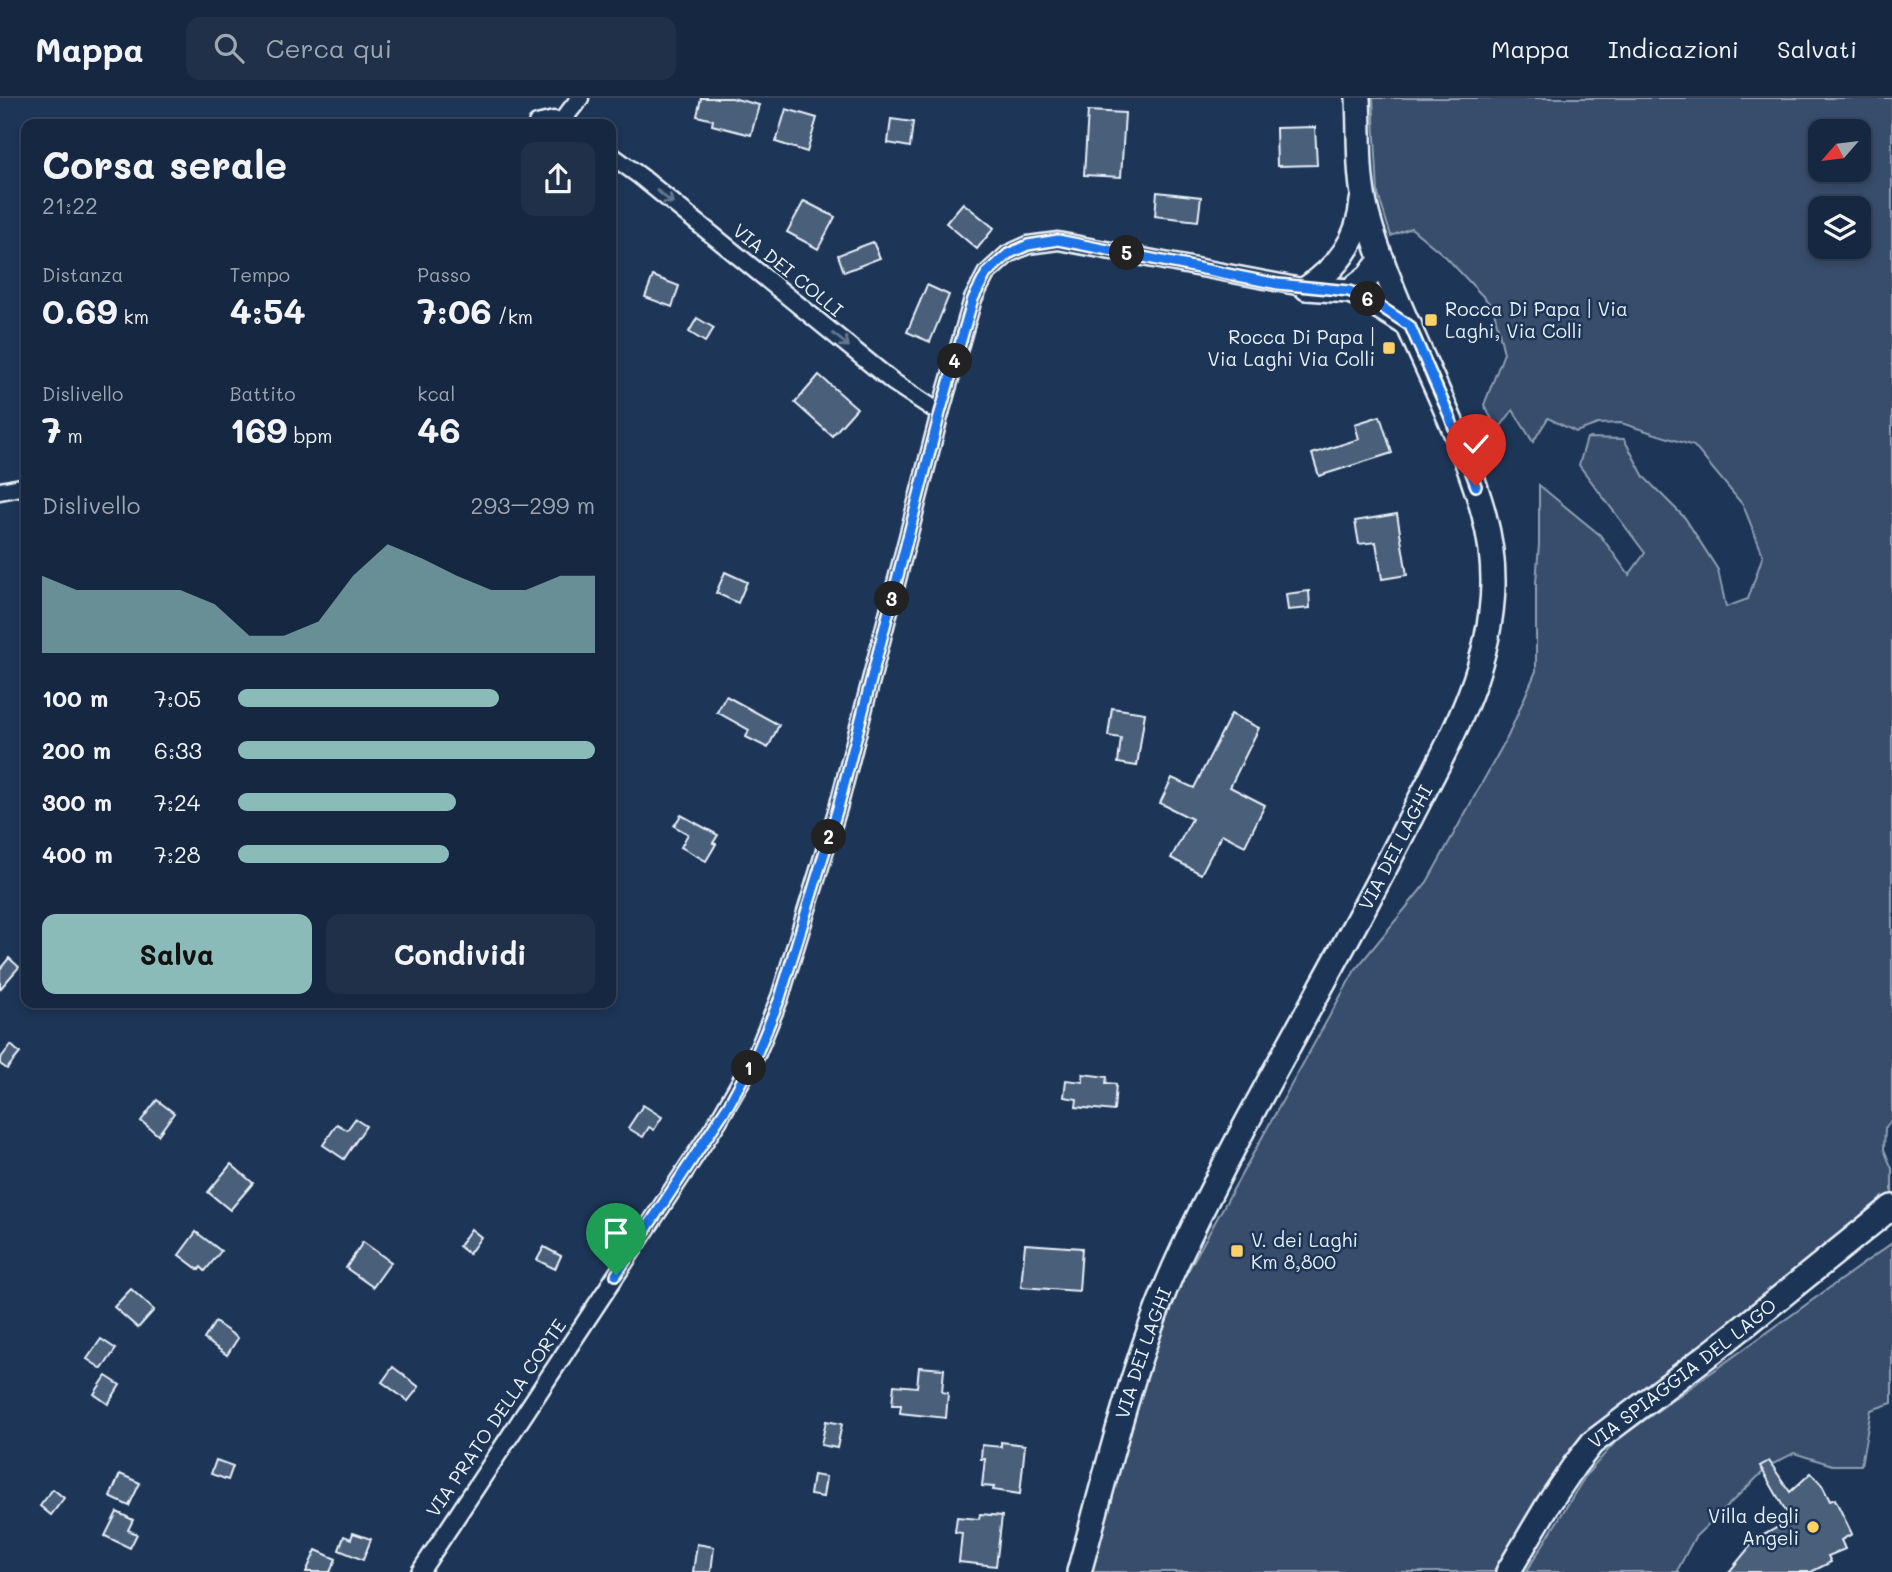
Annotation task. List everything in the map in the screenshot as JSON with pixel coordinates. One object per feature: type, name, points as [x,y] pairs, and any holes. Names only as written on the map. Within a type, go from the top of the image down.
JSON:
[{"type":"main road","name":"VIA DEI LAGHI","points":[[1079,1572],[1129,1397],[1176,1265],[1296,1033],[1337,962],[1466,709],[1483,658],[1490,624],[1493,585],[1487,520],[1449,415],[1382,259],[1367,214],[1362,188],[1359,98]]},
{"type":"main road","points":[[1307,288],[1327,274],[1340,260],[1357,229],[1362,188]]},
{"type":"main road","points":[[1340,260],[1360,255],[1382,259],[1368,276],[1349,291]]},
{"type":"main road","points":[[1307,288],[1349,291],[1372,301],[1410,326]]},
{"type":"main road","name":"VIA SPIAGGIA DEL LAGO","points":[[1508,1572],[1549,1503],[1592,1443],[1716,1349],[1892,1207]]},
{"type":"street","points":[[566,119],[580,98]]},
{"type":"street","name":"VIA DEI COLLI","points":[[616,159],[893,382],[940,413]]},
{"type":"street","name":"VIA PRATO DELLA CORTE","points":[[420,1572],[718,1121],[765,1036],[780,998],[838,808],[940,413],[973,299],[981,281],[999,261],[1028,245],[1049,240],[1307,288]]},
{"type":"street","points":[[0,491],[21,487]]},
{"type":"shaded area","points":[[1373,98],[1892,98],[1892,1120],[1885,1128],[1884,1149],[1892,1169],[1892,1193],[1581,1438],[1493,1572],[1088,1572],[1148,1370],[1174,1296],[1355,970],[1427,882],[1508,736],[1536,671],[1539,485],[1600,535],[1629,575],[1645,553],[1579,465],[1587,438],[1624,439],[1644,477],[1685,518],[1718,570],[1726,607],[1748,599],[1763,555],[1743,505],[1694,446],[1621,423],[1598,424],[1576,432],[1548,418],[1533,442],[1513,410],[1498,430],[1484,405],[1504,353],[1493,307],[1446,257],[1411,228],[1391,236],[1378,194]]},
{"type":"shaded area","points":[[1892,1243],[1892,1403],[1871,1410],[1861,1465],[1832,1465],[1794,1453],[1769,1466],[1695,1537],[1678,1569],[1679,1572],[1526,1572],[1586,1475],[1617,1440]]},
{"type":"building","points":[[701,98],[732,98],[759,105],[751,135],[712,125],[713,120],[697,116]]},
{"type":"building","points":[[786,109],[817,118],[807,152],[776,142]]},
{"type":"building","points":[[1088,111],[1125,113],[1121,177],[1084,175]]},
{"type":"building","points":[[891,119],[913,122],[910,147],[888,143]]},
{"type":"building","points":[[1315,127],[1317,165],[1277,166],[1276,128]]},
{"type":"building","points":[[1157,192],[1201,197],[1198,221],[1155,216]]},
{"type":"building","points":[[804,201],[835,217],[818,249],[787,232]]},
{"type":"building","points":[[963,203],[994,228],[977,249],[946,223]]},
{"type":"building","points":[[873,242],[880,258],[844,272],[838,255]]},
{"type":"building","points":[[653,276],[679,286],[672,307],[645,297]]},
{"type":"building","points":[[927,285],[949,295],[930,342],[907,332]]},
{"type":"building","points":[[697,318],[714,328],[705,342],[689,332]]},
{"type":"building","points":[[819,375],[857,408],[832,436],[795,403]]},
{"type":"building","points":[[1380,416],[1392,453],[1319,476],[1312,454],[1359,439],[1355,424]]},
{"type":"building","points":[[1397,514],[1407,575],[1382,579],[1376,542],[1359,544],[1355,521]]},
{"type":"building","points":[[725,572],[747,582],[738,603],[716,593]]},
{"type":"building","points":[[1309,591],[1310,608],[1288,610],[1286,594]]},
{"type":"building","points":[[726,696],[779,725],[768,748],[746,737],[749,730],[717,712]]},
{"type":"building","points":[[1112,708],[1145,713],[1137,766],[1118,763],[1121,738],[1108,736]]},
{"type":"building","points":[[1231,714],[1259,728],[1230,787],[1265,805],[1245,846],[1222,834],[1201,874],[1171,858],[1192,819],[1160,803],[1172,778],[1194,788]]},
{"type":"building","points":[[681,815],[718,835],[706,861],[681,847],[688,834],[674,826]]},
{"type":"building","points":[[9,958],[19,967],[0,989],[0,969]]},
{"type":"building","points":[[11,1045],[20,1053],[7,1069],[0,1064],[0,1059]]},
{"type":"building","points":[[1083,1074],[1107,1077],[1106,1083],[1116,1084],[1114,1111],[1076,1107],[1077,1099],[1064,1097],[1066,1080],[1083,1082]]},
{"type":"building","points":[[157,1100],[174,1113],[158,1135],[141,1121]]},
{"type":"building","points":[[643,1105],[662,1117],[654,1130],[649,1127],[643,1137],[628,1128]]},
{"type":"building","points":[[355,1119],[366,1126],[344,1159],[323,1145],[337,1124],[347,1130]]},
{"type":"building","points":[[231,1164],[253,1183],[230,1210],[208,1192]]},
{"type":"building","points":[[471,1229],[481,1237],[469,1254],[459,1246]]},
{"type":"building","points":[[196,1232],[221,1251],[205,1271],[201,1267],[199,1270],[179,1255]]},
{"type":"building","points":[[363,1242],[391,1262],[373,1287],[346,1268]]},
{"type":"building","points":[[1025,1244],[1082,1248],[1079,1291],[1021,1287]]},
{"type":"building","points":[[544,1247],[561,1256],[555,1269],[537,1260]]},
{"type":"building","points":[[131,1289],[154,1310],[138,1328],[114,1307]]},
{"type":"building","points":[[215,1322],[238,1338],[227,1355],[204,1339]]},
{"type":"building","points":[[101,1339],[116,1349],[102,1369],[87,1359]]},
{"type":"building","points":[[393,1367],[419,1387],[408,1401],[382,1382]]},
{"type":"building","points":[[919,1367],[944,1369],[942,1392],[948,1393],[946,1418],[900,1413],[901,1405],[892,1405],[894,1385],[917,1387]]},
{"type":"building","points":[[106,1376],[120,1385],[108,1404],[94,1394]]},
{"type":"building","points":[[826,1421],[842,1424],[837,1448],[821,1445]]},
{"type":"building","points":[[1001,1442],[1025,1445],[1020,1494],[982,1486],[985,1459],[981,1459],[982,1445],[1001,1447]]},
{"type":"building","points":[[216,1460],[233,1466],[228,1480],[211,1474]]},
{"type":"building","name":"Villa degli Angeli","points":[[1769,1461],[1790,1492],[1811,1473],[1822,1485],[1830,1501],[1835,1499],[1852,1534],[1841,1540],[1845,1549],[1828,1556],[1831,1562],[1811,1572],[1729,1572],[1756,1539],[1791,1520],[1760,1466]]},
{"type":"building","points":[[120,1474],[140,1483],[129,1506],[110,1497]]},
{"type":"building","points":[[813,1475],[826,1477],[823,1497],[810,1495]]},
{"type":"building","points":[[53,1489],[64,1498],[51,1515],[40,1506]]},
{"type":"building","points":[[117,1512],[133,1520],[128,1530],[137,1534],[130,1548],[105,1536]]},
{"type":"building","points":[[980,1514],[1002,1516],[996,1566],[959,1562],[962,1533],[955,1532],[957,1517],[979,1519]]},
{"type":"building","points":[[353,1533],[371,1539],[363,1560],[339,1550],[344,1536],[351,1539]]},
{"type":"building","points":[[697,1544],[714,1547],[711,1572],[693,1572]]},
{"type":"building","points":[[316,1550],[336,1559],[330,1572],[306,1572]]},
{"type":"place","name":"Rocca Di Papa | Via Laghi, Via Colli","points":[[1431,320]]},
{"type":"place","name":"Rocca Di Papa | Via Laghi Via Colli","points":[[1389,348]]},
{"type":"place","name":"V. dei Laghi Km 8,800","points":[[1237,1251]]},
{"type":"place","name":"Villa degli Angeli","points":[[1813,1527]]},
{"type":"route","points":[[616,1275],[729,1104],[773,1017],[838,808],[940,413],[973,299],[981,281],[992,267],[1014,250],[1058,240],[1298,288],[1349,291],[1360,295],[1410,326],[1449,415],[1476,486]]}]
